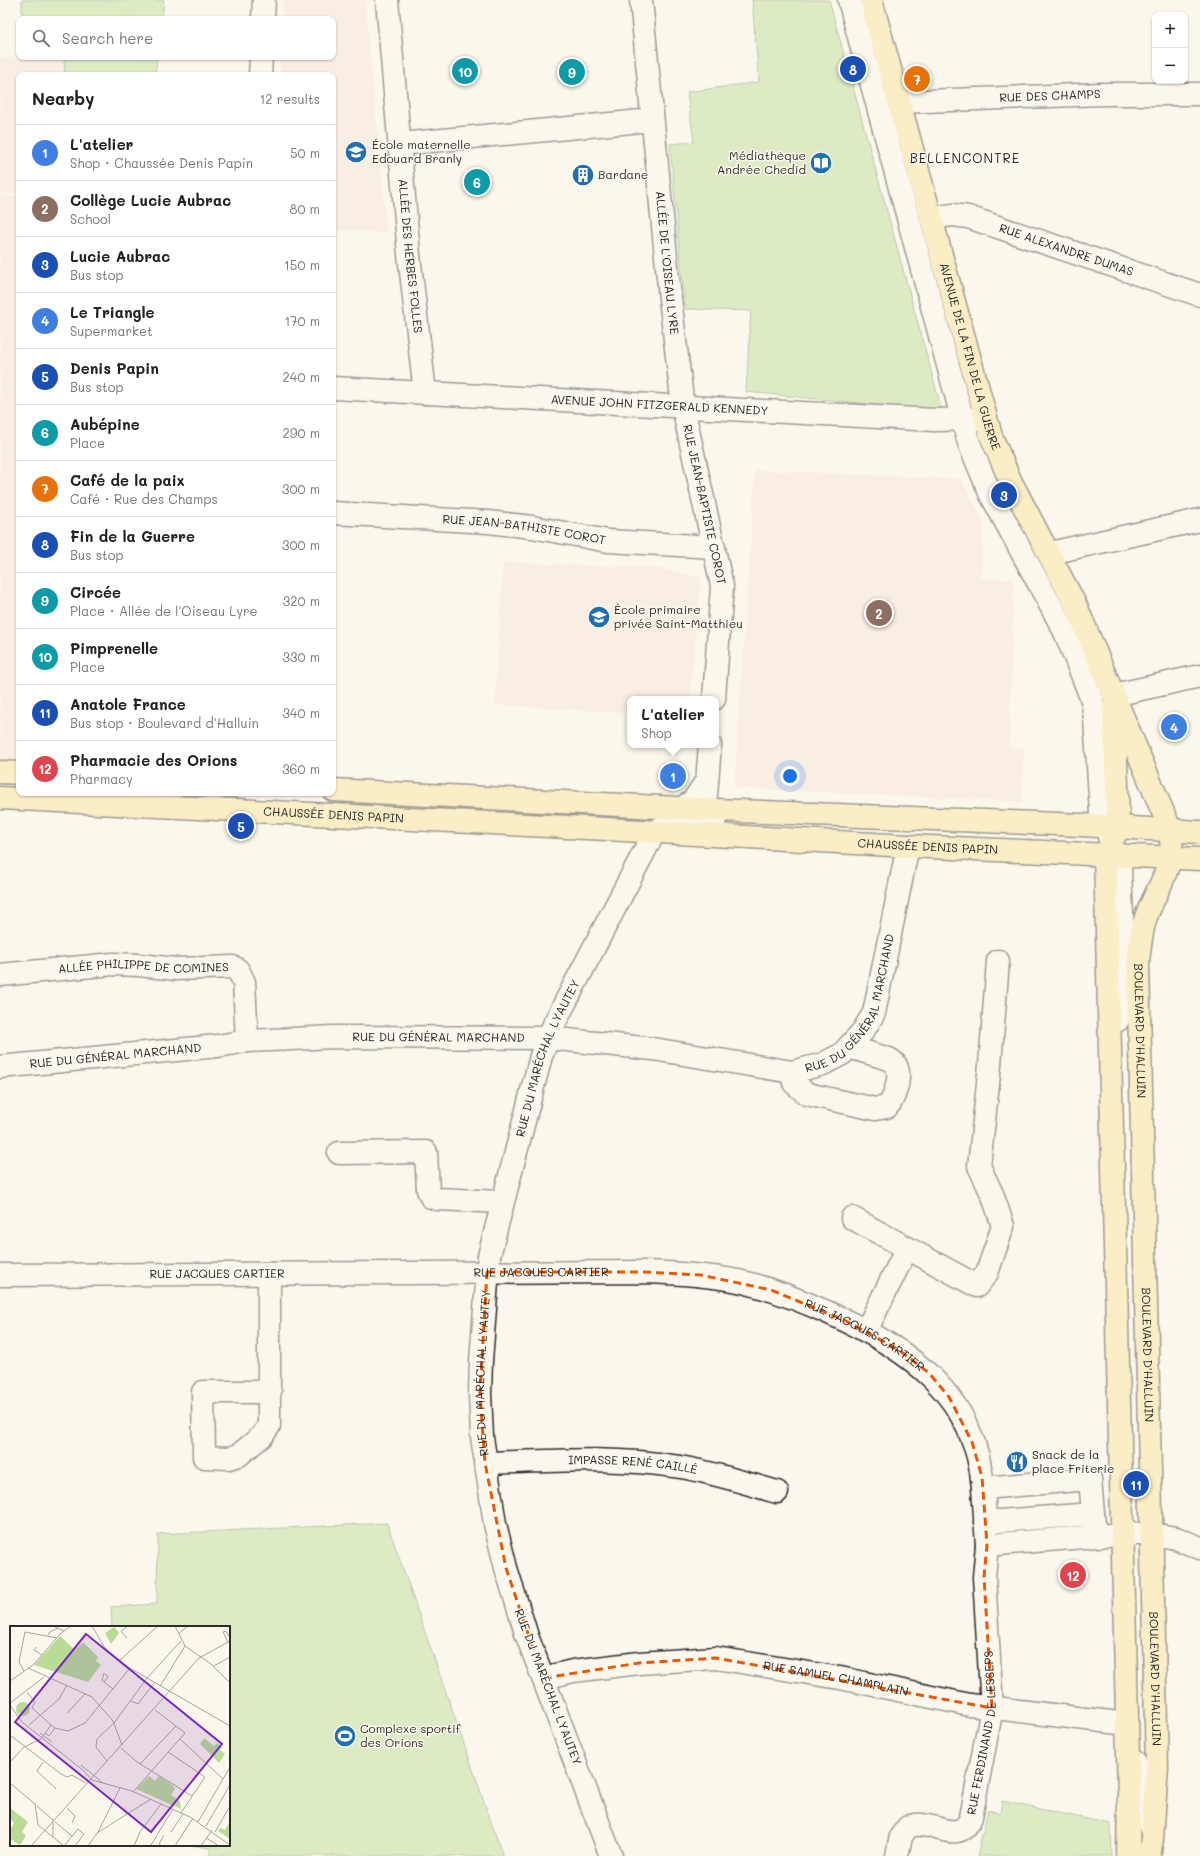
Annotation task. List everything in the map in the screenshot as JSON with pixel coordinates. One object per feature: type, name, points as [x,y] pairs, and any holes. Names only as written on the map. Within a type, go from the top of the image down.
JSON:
[{"type":"main road","name":"AVENUE DE LA FIN DE LA GUERRE","points":[[871,0],[991,436],[1010,480],[1050,553],[1076,606],[1132,735],[1170,830],[1171,858]]},
{"type":"main road","name":"AVENUE DE LA FIN DE LA GUERRE","points":[[1109,842],[1118,798],[1114,695]]},
{"type":"main road","points":[[0,772],[16,774]]},
{"type":"main road","name":"CHAUSSÉE DENIS PAPIN","points":[[336,790],[822,815],[1109,842],[1171,858],[1200,859]]},
{"type":"main road","name":"CHAUSSÉE DENIS PAPIN","points":[[0,798],[655,831],[908,846],[1109,842],[1170,830],[1200,832]]},
{"type":"main road","name":"BOULEVARD D'HALLUIN","points":[[1109,842],[1137,1534],[1157,1768],[1150,1848]]},
{"type":"main road","name":"BOULEVARD D'HALLUIN","points":[[1128,1856],[1129,1794],[1127,1724],[1137,1534],[1138,962],[1142,929],[1171,858]]},
{"type":"street","points":[[263,16],[264,0]]},
{"type":"street","name":"ALLÉE DES HERBES FOLLES","points":[[387,0],[409,256],[425,393]]},
{"type":"street","name":"ALLÉE DE L'OISEAU LYRE","points":[[641,0],[652,120],[683,407]]},
{"type":"street","points":[[849,0],[974,457],[984,481],[1059,619],[1087,687],[1095,718],[1100,806],[1109,842],[1113,876],[1114,930],[1131,1015],[1137,1534],[1150,1756],[1150,1781],[1137,1825],[1134,1856]]},
{"type":"street","points":[[260,72],[261,60]]},
{"type":"street","name":"RUE DES CHAMPS","points":[[899,102],[1103,94],[1200,94]]},
{"type":"street","points":[[400,144],[652,120]]},
{"type":"street","name":"RUE ALEXANDRE DUMAS","points":[[931,218],[953,215],[968,216],[1200,295]]},
{"type":"street","name":"AVENUE JOHN FITZGERALD KENNEDY","points":[[336,388],[683,407],[963,420],[986,418]]},
{"type":"street","name":"RUE JEAN-BAPTISTE COROT","points":[[683,407],[721,576],[722,596],[714,696]]},
{"type":"street","name":"RUE JEAN-BATHISTE COROT","points":[[336,513],[488,522],[532,527],[608,541],[714,547]]},
{"type":"street","points":[[1050,553],[1200,520]]},
{"type":"street","points":[[1114,695],[1200,676]]},
{"type":"street","points":[[705,810],[710,748]]},
{"type":"street","name":"CHAUSSÉE DENIS PAPIN","points":[[524,825],[569,819],[651,822],[684,809],[693,801],[707,780]]},
{"type":"street","name":"CHAUSSÉE DENIS PAPIN","points":[[655,831],[668,824],[686,819],[770,822],[822,815]]},
{"type":"street","name":"RUE DU MARÉCHAL LYAUTEY","points":[[611,1856],[527,1636],[506,1568],[495,1524],[485,1463],[480,1394],[487,1272],[492,1241],[536,1070],[548,1038],[655,831]]},
{"type":"street","name":"RUE DU GÉNÉRAL MARCHAND","points":[[0,1067],[218,1046],[247,1040],[359,1036],[548,1038],[653,1049],[792,1072],[823,1064],[842,1054],[869,1022],[877,1003],[908,846]]},
{"type":"street","points":[[852,1218],[977,1286],[987,1273],[1003,1226],[993,1196],[979,1166],[990,1065],[998,961]]},
{"type":"street","name":"ALLÉE PHILIPPE DE COMINES","points":[[0,975],[114,964],[187,969],[233,967],[238,970],[244,982],[247,1040]]},
{"type":"street","points":[[792,1072],[794,1083],[807,1094],[875,1109],[886,1107],[892,1099],[898,1076],[898,1069],[889,1059],[849,1047]]},
{"type":"street","points":[[339,1153],[426,1152],[428,1190],[431,1197],[437,1199],[502,1202]]},
{"type":"street","points":[[866,1331],[907,1248]]},
{"type":"street","name":"RUE JACQUES CARTIER","points":[[0,1275],[644,1272],[719,1278],[756,1286],[789,1296],[866,1331],[915,1361],[940,1385],[957,1411],[972,1442],[980,1464],[985,1522]]},
{"type":"street","points":[[269,1274],[270,1392]]},
{"type":"street","name":"IMPASSE RENÉ CAILLÉ","points":[[485,1463],[565,1460],[657,1464],[702,1471],[777,1492]]},
{"type":"street","points":[[983,1488],[1090,1479],[1095,1536]]},
{"type":"street","points":[[985,1522],[1093,1514]]},
{"type":"street","name":"RUE FERDINAND DE LESSEPS","points":[[897,1856],[901,1836],[908,1827],[913,1824],[952,1832],[959,1831],[969,1823],[992,1708],[984,1577],[987,1545],[985,1522]]},
{"type":"street","points":[[987,1545],[1137,1534],[1176,1538],[1200,1548]]},
{"type":"street","name":"RUE SAMUEL CHAMPLAIN","points":[[543,1678],[573,1671],[639,1663],[716,1658],[757,1666],[827,1676],[970,1705],[1127,1724]]},
{"type":"street","points":[[1143,1802],[1151,1825],[1150,1848]]},
{"type":"highlighted area","points":[[487,1272],[644,1272],[701,1275],[771,1290],[844,1320],[899,1350],[929,1373],[949,1397],[972,1442],[982,1477],[987,1545],[984,1577],[992,1708],[716,1658],[639,1663],[543,1678],[506,1568],[485,1463],[480,1394]]},
{"type":"shaded area","name":"École maternelle Edouard Branly","points":[[283,0],[365,0],[387,233],[336,230],[336,72],[280,72],[280,60],[336,60],[336,16],[282,16]]},
{"type":"shaded area","points":[[0,58],[16,58],[16,60],[64,60],[65,72],[16,72],[16,194],[0,194]]},
{"type":"shaded area","points":[[0,196],[16,196],[16,785],[0,783]]},
{"type":"shaded area","points":[[755,470],[961,479],[983,521],[981,578],[1014,579],[1009,747],[1024,748],[1022,802],[734,788]]},
{"type":"shaded area","name":"École primaire privée Saint-Matthieu","points":[[503,562],[657,568],[701,578],[690,696],[627,696],[627,713],[495,705]]},
{"type":"green space","points":[[22,0],[164,0],[162,16],[22,16]]},
{"type":"green space","points":[[752,0],[829,0],[942,411],[746,392],[751,311],[685,309],[670,144],[694,142],[687,92],[759,82]]},
{"type":"green space","points":[[64,60],[157,60],[155,72],[65,72]]},
{"type":"green space","name":"Complexe sportif des Orions","points":[[387,1523],[503,1856],[210,1856],[210,1848],[196,1846],[230,1846],[230,1626],[112,1626],[111,1607],[157,1604],[158,1534]]},
{"type":"green space","points":[[1002,1801],[1111,1824],[1112,1856],[977,1856],[988,1810],[1000,1813]]},
{"type":"place","name":"Fin de la Guerre","points":[[853,69]]},
{"type":"place","name":"Pimprenelle","points":[[465,71]]},
{"type":"place","name":"Circée","points":[[572,72]]},
{"type":"place","name":"Café de la paix","points":[[917,79]]},
{"type":"place","name":"École maternelle Edouard Branly","points":[[356,152]]},
{"type":"place","name":"Médiathèque Andrée Chedid","points":[[821,163]]},
{"type":"place","name":"Bardane","points":[[583,175]]},
{"type":"place","name":"Aubépine","points":[[477,182]]},
{"type":"place","name":"Lucie Aubrac","points":[[1004,495]]},
{"type":"place","name":"Collège Lucie Aubrac","points":[[879,613]]},
{"type":"place","name":"École primaire privée Saint-Matthieu","points":[[599,617]]},
{"type":"place","name":"Le Triangle","points":[[1174,727]]},
{"type":"place","name":"L'atelier","points":[[673,776]]},
{"type":"place","name":"Denis Papin","points":[[241,826]]},
{"type":"place","name":"Snack de la place Friterie","points":[[1017,1462]]},
{"type":"place","name":"Anatole France","points":[[1136,1484]]},
{"type":"place","name":"Pharmacie des Orions","points":[[1073,1575]]},
{"type":"place","name":"Complexe sportif des Orions","points":[[345,1736]]},
{"type":"district","name":"BELLENCONTRE","points":[[965,158]]}]
